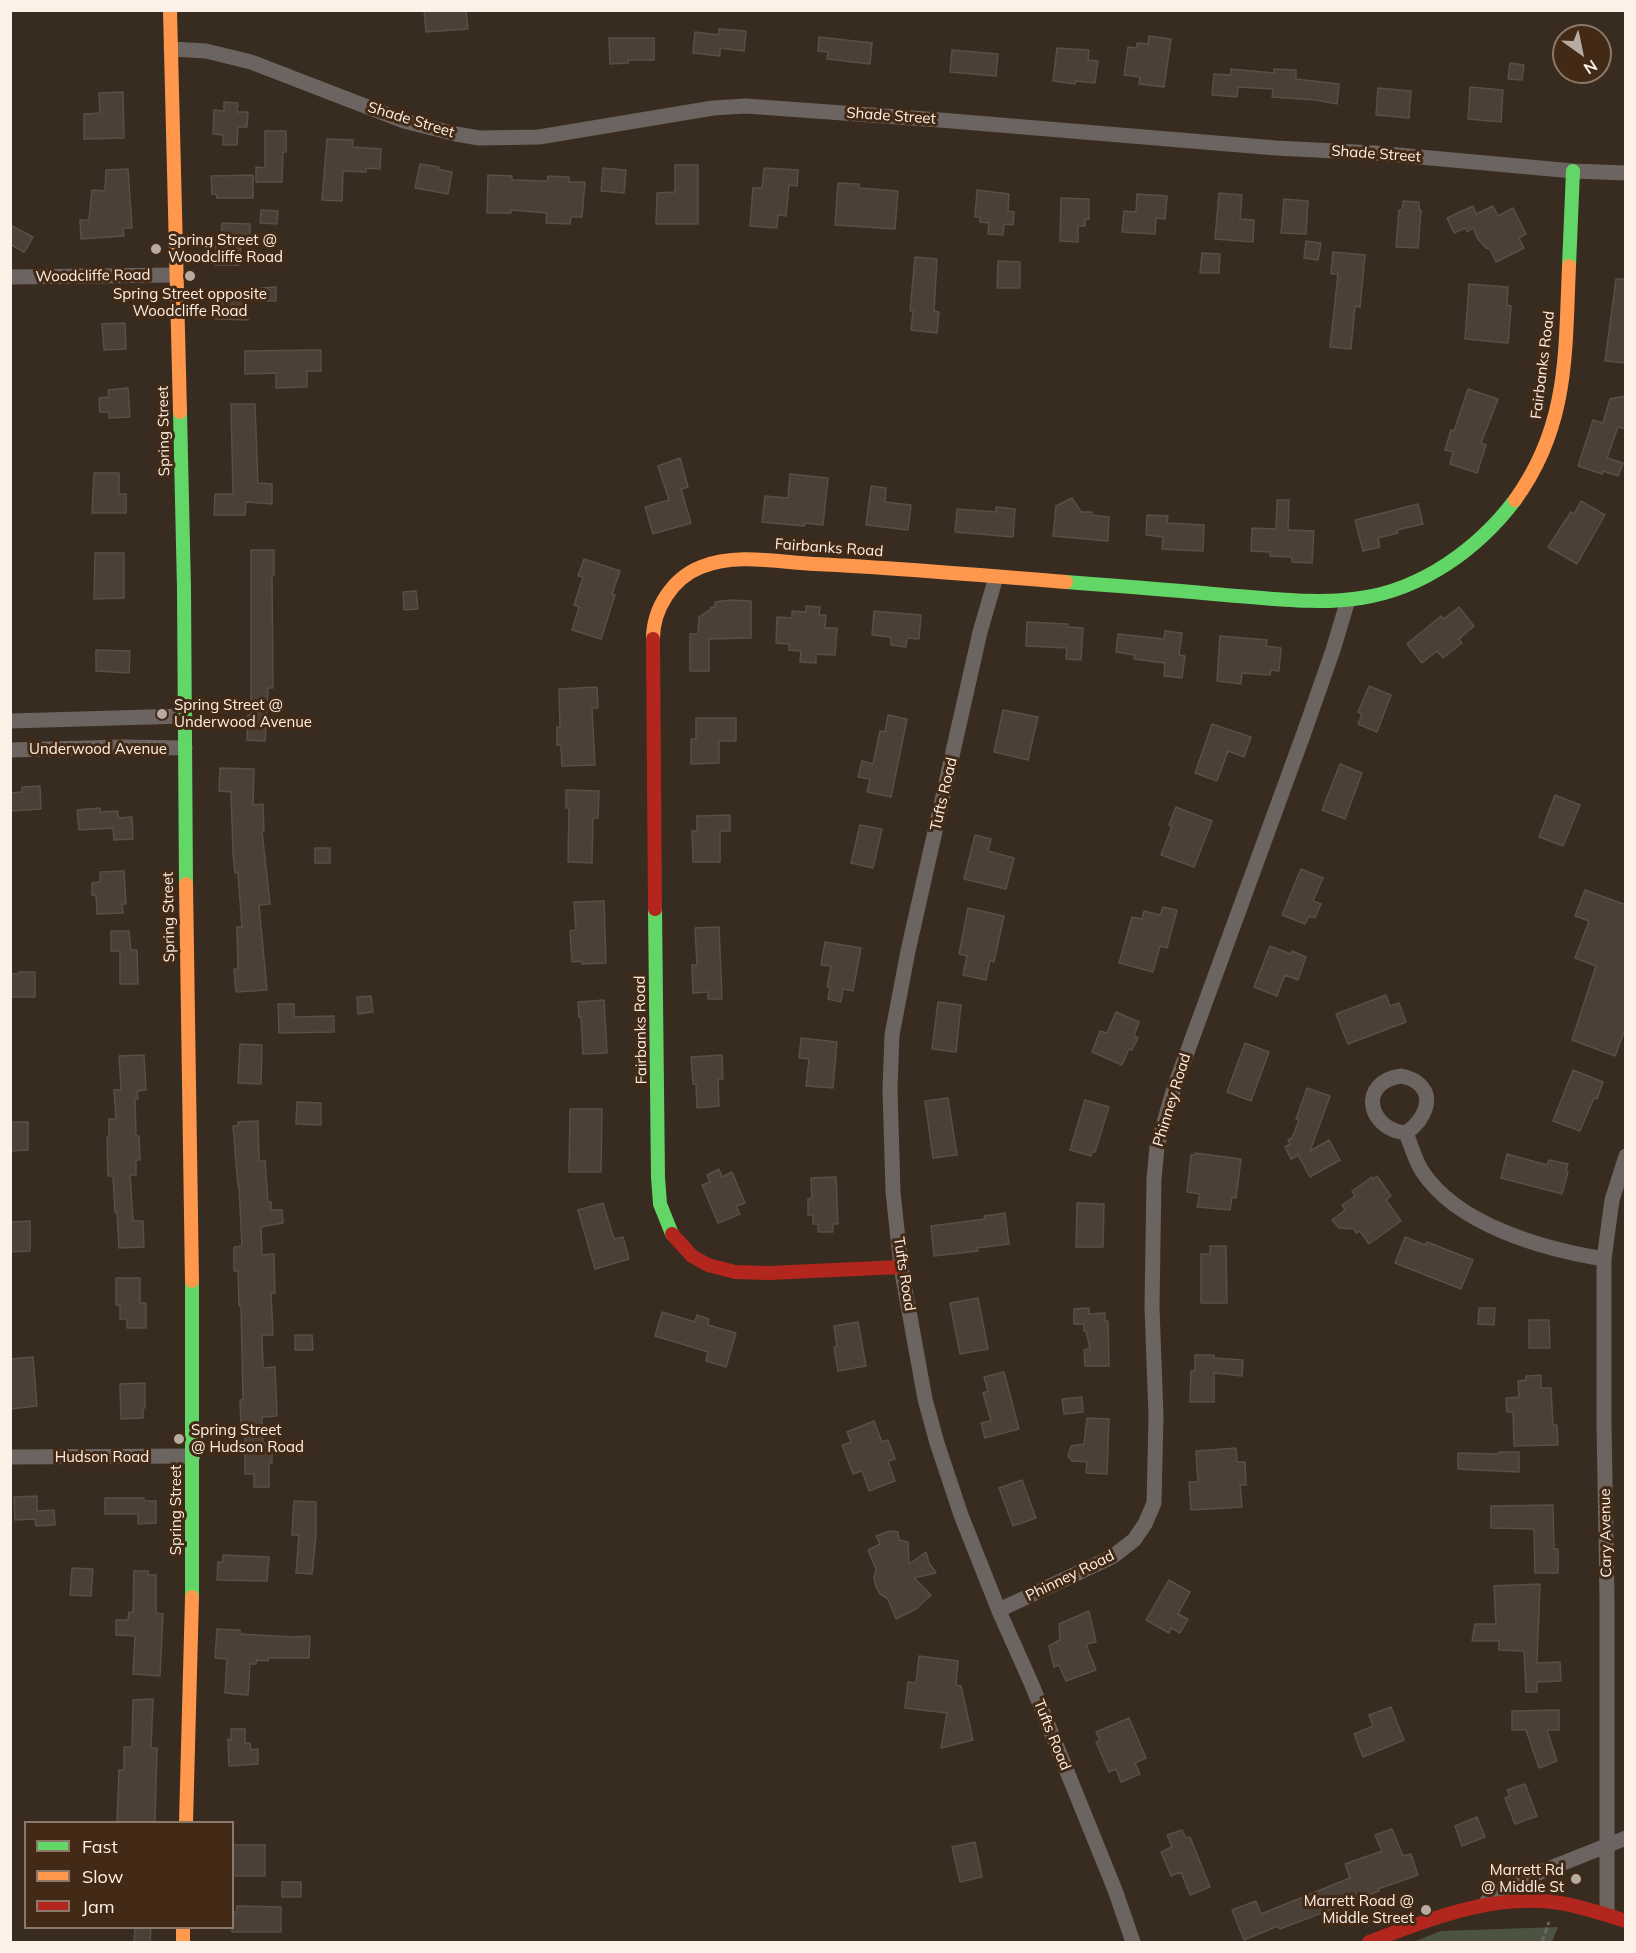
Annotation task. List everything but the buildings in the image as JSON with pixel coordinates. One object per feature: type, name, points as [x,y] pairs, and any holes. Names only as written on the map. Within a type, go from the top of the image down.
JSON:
[{"type":"street","name":"Spring Street","points":[[170,10],[185,716],[186,939],[192,1227],[192,1654],[186,1821]]},
{"type":"street","name":"Shade Street","points":[[171,49],[206,51],[251,62],[404,121],[479,138],[539,137],[691,111],[746,106],[1276,148],[1376,153],[1572,171],[1626,173]]},
{"type":"street","name":"Fairbanks Road","points":[[901,1267],[769,1273],[735,1272],[708,1265],[692,1256],[674,1237],[666,1222],[660,1204],[658,1177],[653,805],[653,630],[658,608],[682,577],[693,569],[712,562],[731,559],[776,560],[1292,600],[1348,600],[1384,592],[1437,571],[1465,551],[1495,524],[1518,497],[1537,465],[1551,433],[1558,404],[1562,369],[1571,248],[1572,171]]},
{"type":"street","name":"Woodcliffe Road","points":[[10,277],[176,275]]},
{"type":"street","name":"Tufts Road","points":[[996,577],[980,632],[892,1035],[890,1089],[893,1192],[901,1267],[925,1399],[936,1443],[961,1515],[1032,1685],[1133,1942]]},
{"type":"street","name":"Phinney Road","points":[[999,1610],[1112,1557],[1134,1540],[1145,1524],[1154,1503],[1156,1416],[1152,1307],[1154,1179],[1157,1147],[1177,1077],[1312,710],[1348,600]]},
{"type":"street","name":"Underwood Avenue","points":[[10,721],[185,716]]},
{"type":"street","name":"Underwood Avenue","points":[[10,750],[185,748]]},
{"type":"street","points":[[1406,1133],[1421,1170],[1447,1201],[1509,1234],[1567,1253],[1604,1259]]},
{"type":"street","name":"Cary Avenue","points":[[1607,1913],[1609,1844],[1604,1259],[1612,1200],[1626,1156]]},
{"type":"street","name":"Hudson Road","points":[[10,1457],[193,1456]]},
{"type":"street","points":[[1479,1905],[1533,1875],[1626,1838]]},
{"type":"street","points":[[1369,1942],[1443,1914],[1479,1905],[1517,1901],[1554,1901],[1607,1913],[1626,1921]]},
{"type":"green space","points":[[1558,1927],[1552,1942],[1413,1942],[1441,1931]]},
{"type":"traffic: fast","points":[[1569,266],[1573,171]]},
{"type":"traffic: fast","points":[[180,412],[186,884]]},
{"type":"traffic: fast","points":[[1066,582],[1293,600],[1327,601],[1361,598],[1406,586],[1447,564],[1484,535],[1515,500]]},
{"type":"traffic: fast","points":[[655,909],[658,1177],[660,1204],[672,1234]]},
{"type":"traffic: fast","points":[[192,1281],[192,1597]]},
{"type":"traffic: slow","points":[[170,10],[180,412]]},
{"type":"traffic: slow","points":[[1515,500],[1533,472],[1546,444],[1555,416],[1564,359],[1569,266]]},
{"type":"traffic: slow","points":[[653,639],[661,605],[674,586],[701,567],[728,560],[772,560],[1066,582]]},
{"type":"traffic: slow","points":[[186,884],[192,1281]]},
{"type":"traffic: slow","points":[[186,1821],[192,1597]]},
{"type":"traffic: slow","points":[[183,1929],[183,1942]]},
{"type":"traffic: jam","points":[[653,639],[655,909]]},
{"type":"traffic: jam","points":[[672,1234],[692,1256],[708,1265],[735,1272],[769,1273],[901,1267]]},
{"type":"traffic: jam","points":[[1369,1942],[1462,1910],[1511,1902],[1560,1903],[1626,1921]]},
{"type":"place","name":"Spring Street @ Woodcliffe Road","points":[[156,249]]},
{"type":"place","name":"Spring Street opposite Woodcliffe Road","points":[[190,276]]},
{"type":"place","name":"Spring Street @ Underwood Avenue","points":[[162,714]]},
{"type":"place","name":"Spring Street @ Hudson Road","points":[[179,1439]]},
{"type":"place","name":"Marrett Rd @ Middle St","points":[[1576,1879]]},
{"type":"place","name":"Marrett Road @ Middle Street","points":[[1426,1910]]}]
